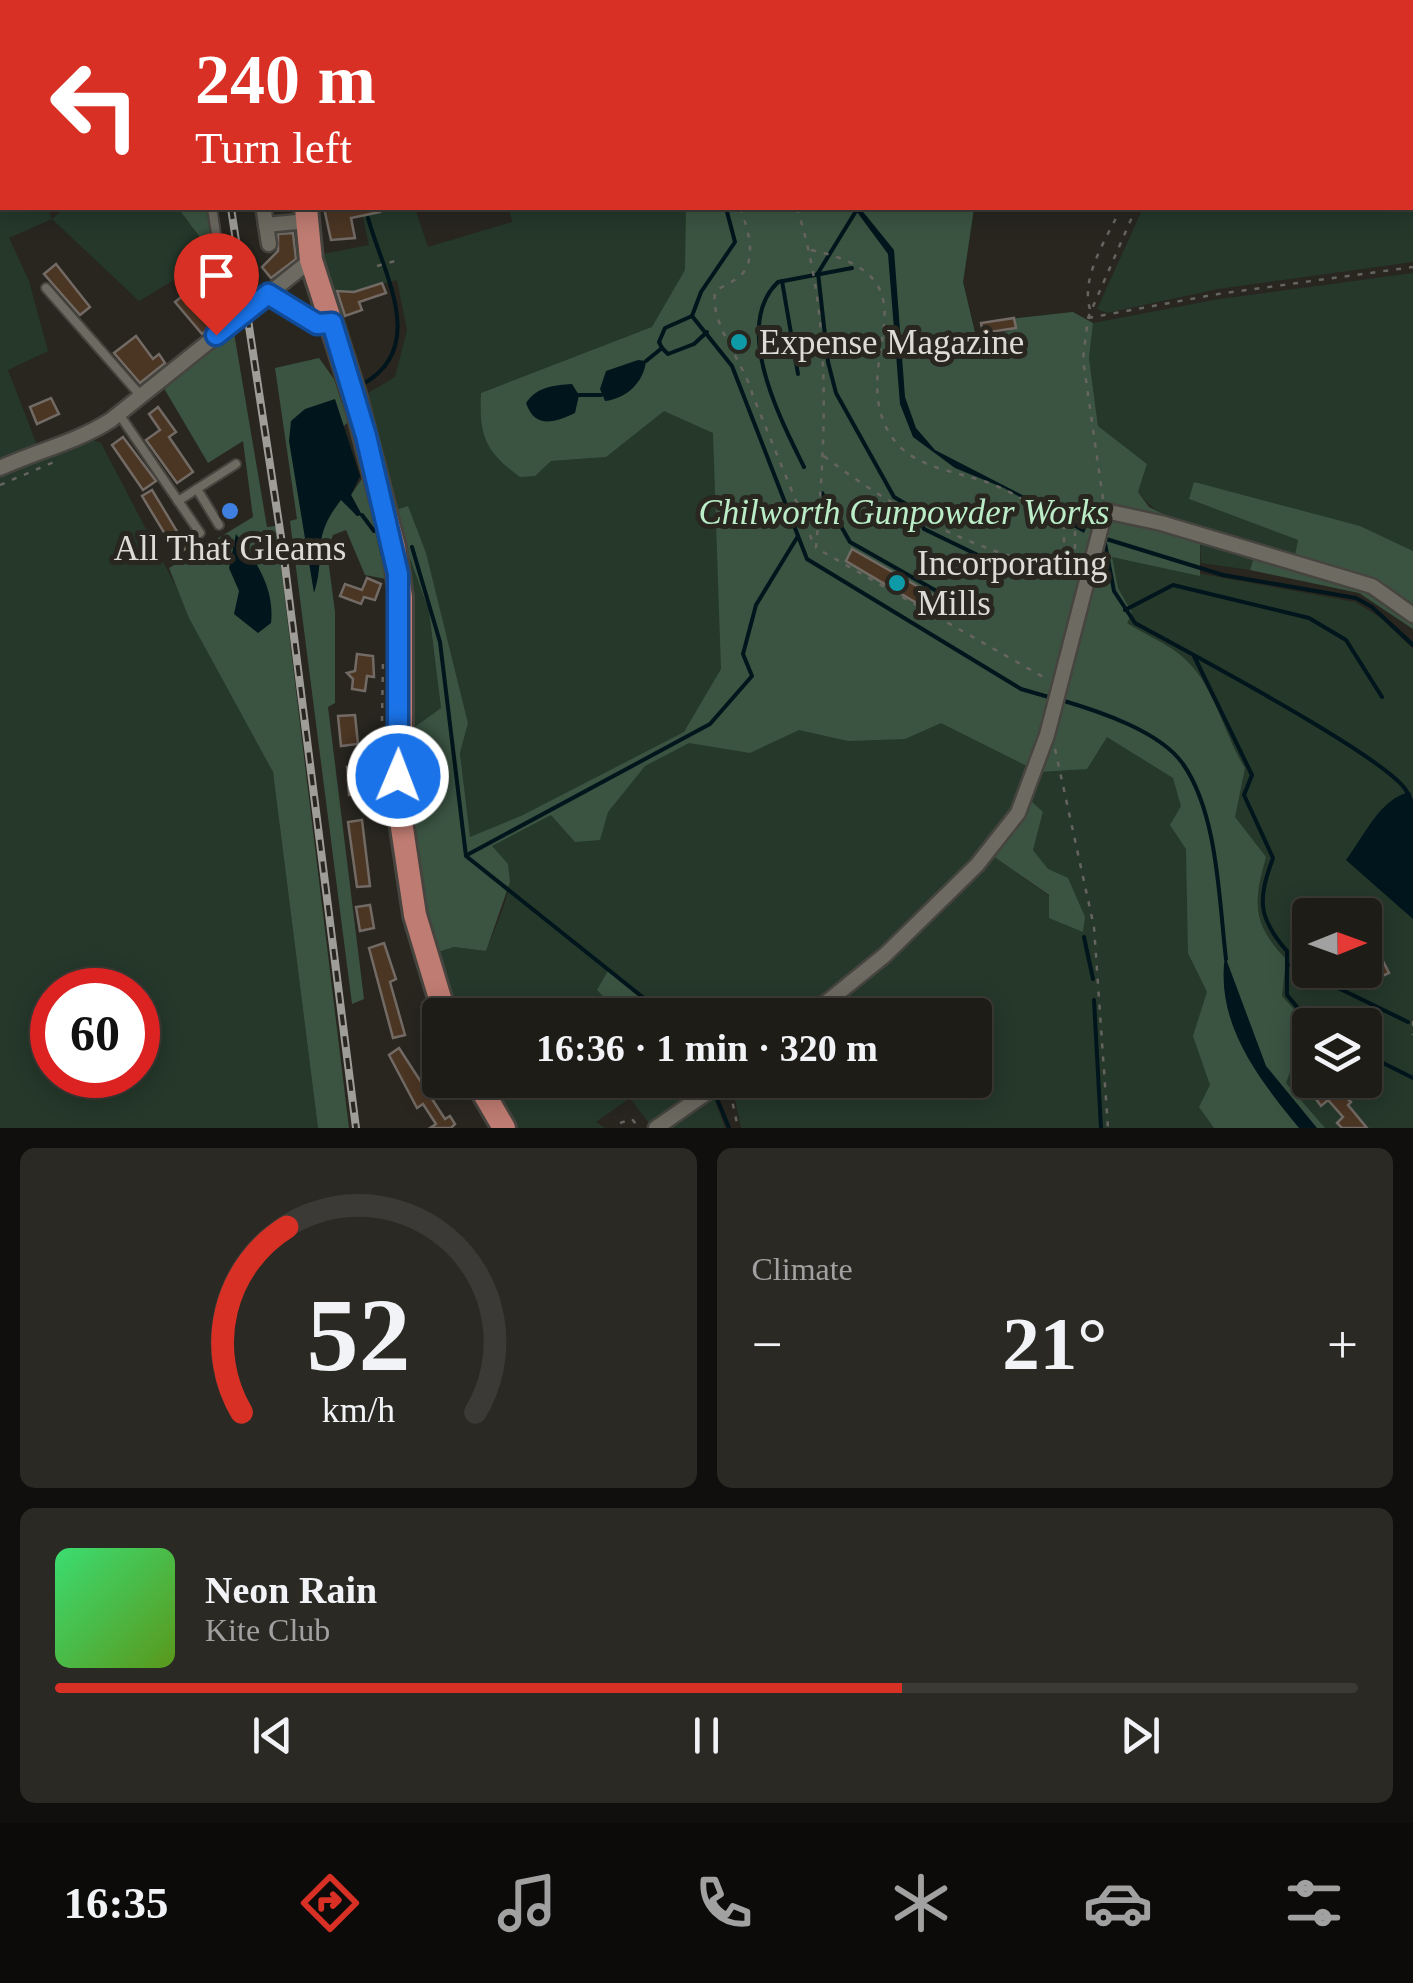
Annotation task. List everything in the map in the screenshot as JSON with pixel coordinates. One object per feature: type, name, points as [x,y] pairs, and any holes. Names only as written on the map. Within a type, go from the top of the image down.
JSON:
[{"type":"main road","points":[[306,214],[312,260],[370,451],[398,574],[401,821],[415,915],[441,998]]},
{"type":"main road","points":[[486,1098],[504,1128]]},
{"type":"street","points":[[268,244],[265,218],[306,214]]},
{"type":"street","points":[[0,468],[39,450],[86,437],[312,260]]},
{"type":"street","points":[[268,294],[317,324],[332,323]]},
{"type":"street","points":[[831,998],[885,955],[1002,838],[1018,814],[1060,686],[1081,569],[1105,511],[1161,523],[1372,586],[1413,615]]},
{"type":"street","points":[[656,1128],[700,1098]]},
{"type":"lane","points":[[212,210],[228,309],[236,318]]},
{"type":"lane","points":[[46,288],[141,396]]},
{"type":"lane","points":[[119,414],[200,533]]},
{"type":"lane","points":[[178,501],[236,464]]},
{"type":"lane","points":[[197,490],[219,525]]},
{"type":"path","points":[[741,210],[749,234],[748,262],[738,278],[718,288],[714,311],[748,374],[757,406],[768,422],[816,548],[935,620],[1060,686]]},
{"type":"path","points":[[799,210],[810,250],[825,394],[816,548]]},
{"type":"path","points":[[1090,310],[1087,299],[1092,269],[1120,210]]},
{"type":"path","points":[[1105,511],[1083,359],[1090,310],[1135,210]]},
{"type":"path","points":[[810,250],[865,270],[887,305],[880,376],[887,429],[927,466],[994,484],[1064,524],[1064,562]]},
{"type":"path","points":[[377,266],[395,261]]},
{"type":"path","points":[[1088,318],[1218,294],[1413,268]]},
{"type":"path","points":[[824,456],[872,493],[926,520],[1022,560],[1064,562],[1081,569]]},
{"type":"path","points":[[1075,531],[1081,569]]},
{"type":"path","points":[[1047,735],[1055,748],[1094,927],[1108,1128]]},
{"type":"path","points":[[1413,1021],[1413,1034]]},
{"type":"path","points":[[730,1098],[738,1128]]},
{"type":"path","points":[[620,1123],[632,1120],[640,1128]]},
{"type":"green space","points":[[0,210],[49,210],[52,219],[9,238],[29,281],[48,351],[8,370],[39,450],[86,437],[101,443],[273,772],[318,1128],[0,1128]]},
{"type":"green space","points":[[62,210],[180,210],[214,256],[139,301],[52,219]]},
{"type":"green space","points":[[180,210],[218,210],[231,308],[227,319],[214,256]]},
{"type":"green space","points":[[361,210],[416,210],[428,247],[512,222],[509,210],[974,210],[963,282],[976,337],[1009,331],[1010,319],[1073,312],[1071,338],[1088,435],[1175,569],[1355,602],[1381,618],[1413,649],[1413,1128],[741,1128],[735,1098],[992,1098],[992,998],[838,998],[902,946],[993,856],[1049,896],[1082,931],[1033,849],[1043,813],[1013,811],[986,851],[882,951],[823,998],[451,998],[435,953],[454,947],[486,951],[505,900],[507,872],[502,859],[470,838],[460,753],[468,723],[447,637],[393,511],[368,393],[395,377],[407,330],[397,280],[354,292],[333,292],[323,254],[369,245]],"holes":[[[652,328],[606,457],[551,461],[481,393]]]},
{"type":"green space","name":"Chilworth Gunpowder Works","points":[[686,210],[974,210],[963,282],[976,337],[1009,331],[1010,319],[1073,312],[1093,323],[1089,358],[1098,426],[1147,464],[1138,492],[1149,507],[1200,532],[1200,576],[1112,557],[1118,588],[1132,613],[1127,623],[1175,651],[1198,673],[1245,768],[1235,817],[1266,857],[1258,912],[1267,935],[1286,959],[1282,996],[1293,1008],[1292,1067],[1286,1083],[1292,1098],[1299,1098],[1325,1128],[1214,1128],[1199,1107],[1210,1085],[1193,1036],[1207,992],[1188,953],[1186,849],[1170,825],[1181,806],[1173,778],[1107,737],[1087,769],[1039,772],[941,723],[905,739],[848,741],[799,730],[750,753],[689,743],[645,766],[608,812],[600,840],[575,842],[551,815],[492,846],[508,864],[510,882],[486,951],[454,947],[435,953],[407,812],[409,731],[441,708],[429,611],[393,511],[408,506],[426,553],[468,723],[460,753],[470,837],[523,815],[684,732],[721,669],[713,433],[664,411],[606,457],[551,461],[535,476],[520,477],[492,450],[483,432],[481,408],[481,393],[652,327],[685,270]]},
{"type":"green space","points":[[1142,210],[1413,210],[1413,262],[1218,289],[1107,313],[1097,309]]},
{"type":"green space","points":[[1413,273],[1413,551],[1359,526],[1189,499],[1298,540],[1296,556],[1189,528],[1152,507],[1138,492],[1147,464],[1098,426],[1089,358],[1093,323],[1219,299]]},
{"type":"green space","points":[[232,321],[267,527],[276,526],[349,1128],[318,1128],[273,772],[189,618],[169,568],[253,517],[243,441],[208,463],[165,390],[172,371]]},
{"type":"green space","points":[[319,358],[334,379],[348,422],[312,457],[357,516],[361,514],[351,495],[363,477],[386,579],[365,575],[346,530],[333,535],[327,551],[335,612],[335,703],[328,707],[364,999],[352,1004],[290,521],[297,519],[275,368]]},
{"type":"green space","points":[[1194,482],[1360,526],[1413,551],[1413,629],[1359,593],[1250,570],[1258,544],[1295,556],[1298,540],[1189,499]]},
{"type":"green space","points":[[1200,540],[1254,557],[1250,570],[1201,563]]},
{"type":"green space","points":[[408,550],[429,611],[441,708],[409,731]]},
{"type":"green space","points":[[1029,799],[1043,812],[1033,850],[1048,869],[1068,878],[1085,917],[1083,932],[1049,918],[1049,895],[993,856],[1015,831]]},
{"type":"green space","points":[[608,971],[640,998],[605,998],[597,990]]},
{"type":"green space","points":[[498,1098],[630,1098],[596,1122],[605,1128],[517,1128]]},
{"type":"green space","points":[[630,1098],[691,1098],[651,1126]]},
{"type":"green space","points":[[714,1098],[725,1128],[663,1128]]},
{"type":"water","points":[[855,210],[862,210],[894,250],[905,397],[916,428],[935,450],[1086,528],[1084,533],[1004,488],[955,468],[913,437],[900,404],[888,254]]},
{"type":"water","points":[[646,361],[638,382],[627,393],[605,401],[600,389],[606,371]]},
{"type":"water","points":[[572,384],[579,395],[575,413],[546,422],[534,417],[526,403],[535,393]]},
{"type":"water","points":[[335,399],[360,476],[351,495],[362,515],[357,516],[341,500],[331,514],[322,537],[314,593],[289,441],[291,421],[305,409]]},
{"type":"water","points":[[236,534],[257,565],[270,598],[271,623],[258,633],[234,614],[239,591],[229,568]]},
{"type":"water","points":[[1410,792],[1413,919],[1346,860],[1381,810]]},
{"type":"water","points":[[1225,956],[1266,1066],[1317,1128],[1299,1128],[1255,1070],[1233,1027],[1224,981]]},
{"type":"building","points":[[324,210],[380,210],[351,218],[355,238],[331,240]]},
{"type":"building","points":[[293,233],[296,259],[271,278],[262,267],[278,251],[278,234]]},
{"type":"building","points":[[56,264],[90,307],[80,315],[44,274]]},
{"type":"building","points":[[382,283],[386,293],[359,302],[362,310],[345,316],[337,291],[354,292]]},
{"type":"building","points":[[190,290],[217,322],[202,334],[175,302]]},
{"type":"building","points":[[1014,318],[1016,328],[983,333],[981,323]]},
{"type":"building","points":[[136,336],[153,359],[159,354],[165,363],[140,383],[114,353]]},
{"type":"building","points":[[51,398],[59,414],[37,424],[30,407]]},
{"type":"building","points":[[158,407],[176,432],[169,437],[193,472],[177,483],[146,440],[160,430],[149,414]]},
{"type":"building","points":[[123,437],[156,481],[143,490],[112,445]]},
{"type":"building","points":[[152,490],[187,548],[177,554],[142,496]]},
{"type":"building","name":"Incorporating Mills","points":[[852,549],[950,605],[942,618],[846,561]]},
{"type":"building","points":[[367,578],[381,584],[375,600],[364,597],[361,604],[340,596],[345,584],[362,590]]},
{"type":"building","points":[[357,654],[373,656],[374,677],[367,676],[365,691],[352,689],[353,679],[347,673],[355,671]]},
{"type":"building","points":[[355,715],[358,744],[341,746],[338,716]]},
{"type":"building","points":[[359,766],[362,794],[349,795],[347,767]]},
{"type":"building","points":[[362,820],[370,886],[357,887],[348,822]]},
{"type":"building","points":[[370,905],[374,928],[360,931],[356,907]]},
{"type":"building","points":[[384,943],[396,979],[390,982],[405,1035],[393,1038],[369,948]]},
{"type":"building","points":[[399,1048],[422,1084],[422,1098],[431,1098],[445,1119],[450,1116],[455,1124],[451,1128],[430,1128],[436,1124],[423,1104],[417,1108],[389,1055]]},
{"type":"building","points":[[1315,1098],[1347,1098],[1367,1128],[1342,1128],[1337,1123],[1343,1117],[1328,1100],[1321,1106]]},
{"type":"waterway","points":[[727,210],[735,242],[701,292],[692,316],[732,366],[807,559],[1021,689],[1052,698]]},
{"type":"waterway","points":[[856,211],[818,273],[828,362],[836,393],[894,497],[918,511],[924,529],[1017,574]]},
{"type":"waterway","points":[[363,384],[383,368],[394,350],[398,330],[390,285],[368,218]]},
{"type":"waterway","points":[[804,467],[765,374],[759,324],[765,301],[778,282],[852,268]]},
{"type":"waterway","points":[[782,281],[798,374]]},
{"type":"waterway","points":[[646,361],[662,348],[659,342],[665,328],[692,316]]},
{"type":"waterway","points":[[662,348],[668,354],[694,344],[707,332]]},
{"type":"waterway","points":[[579,395],[601,395]]},
{"type":"waterway","points":[[822,493],[850,542],[963,606]]},
{"type":"waterway","points":[[362,515],[374,531]]},
{"type":"waterway","points":[[467,855],[710,724],[752,676],[743,654],[756,605],[798,536]]},
{"type":"waterway","points":[[1103,538],[1223,575],[1356,598],[1372,607],[1413,645]]},
{"type":"waterway","points":[[1104,538],[1114,591],[1135,623],[1326,731],[1393,776],[1407,792]]},
{"type":"waterway","points":[[412,547],[440,642],[466,856],[644,998]]},
{"type":"waterway","points":[[1125,610],[1173,585],[1309,618],[1346,640],[1382,697]]},
{"type":"waterway","points":[[1194,656],[1252,775],[1244,795],[1273,858],[1263,907],[1270,928],[1287,951],[1287,995],[1298,1008]]},
{"type":"waterway","points":[[1061,700],[1144,732],[1183,764],[1195,784],[1210,832],[1226,959]]},
{"type":"waterway","points":[[1084,937],[1093,979]]},
{"type":"waterway","points":[[1291,965],[1408,1022]]},
{"type":"waterway","points":[[1094,1000],[1101,1128]]},
{"type":"waterway","points":[[1382,1062],[1413,1078]]},
{"type":"waterway","points":[[717,1098],[729,1128]]},
{"type":"railway","points":[[231,210],[283,550],[356,1128]]},
{"type":"place","name":"Expense Magazine","points":[[739,342]]},
{"type":"place","name":"All That Gleams","points":[[230,511]]},
{"type":"place","name":"Incorporating Mills","points":[[897,583]]},
{"type":"route","points":[[216,335],[268,294],[317,324],[332,323],[366,436],[398,574],[398,776]]}]
